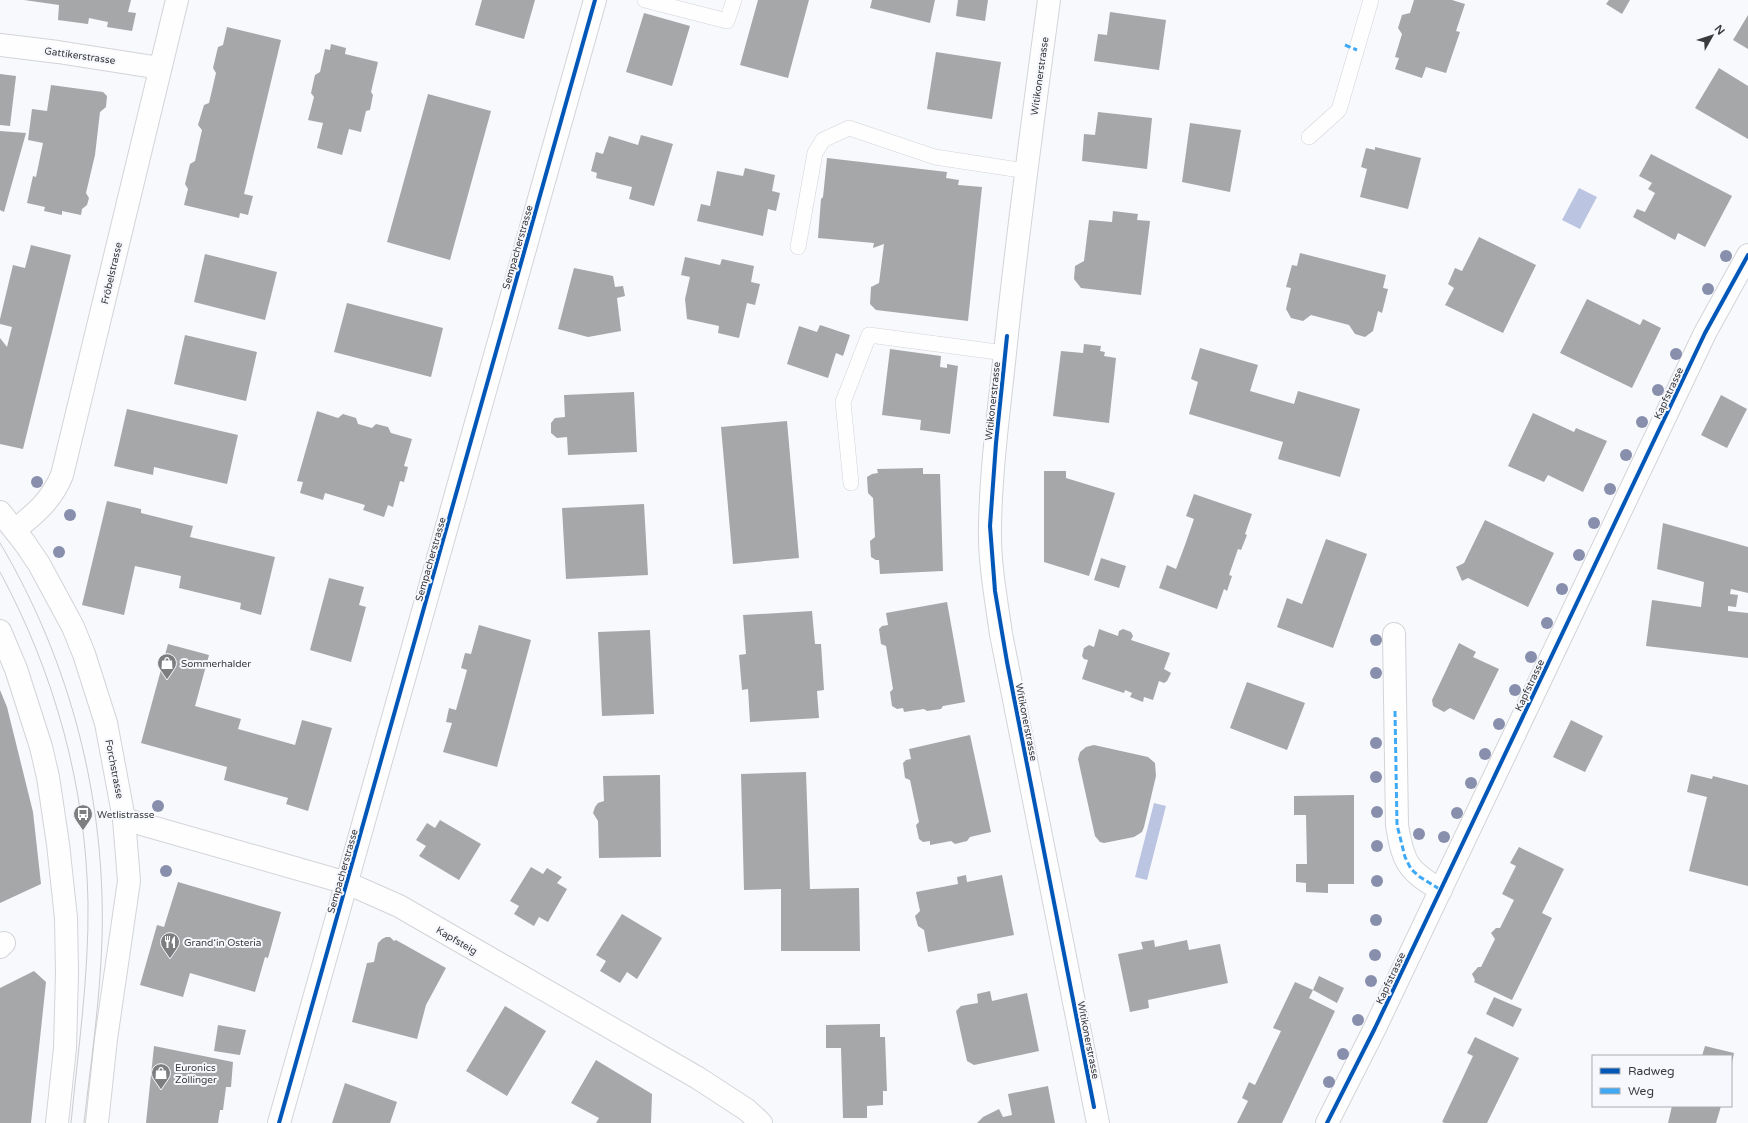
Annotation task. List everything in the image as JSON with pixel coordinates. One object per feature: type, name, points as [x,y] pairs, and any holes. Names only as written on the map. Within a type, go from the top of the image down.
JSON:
[{"type":"street","name":"Fröbelstrasse","points":[[15,530],[39,511],[48,501],[62,475],[177,0]]},
{"type":"street","name":"Sempacherstrasse","points":[[279,1123],[595,0]]},
{"type":"street","name":"Witikonerstrasse","points":[[1049,0],[1026,172],[1005,353],[990,526],[995,591],[1008,670],[1098,1123]]},
{"type":"street","name":"Gattikerstrasse","points":[[0,45],[58,52],[160,68]]},
{"type":"street","name":"Kapfstrasse","points":[[1327,1123],[1375,1028],[1705,333],[1748,255]]},
{"type":"street","name":"Forchstrasse","points":[[0,512],[15,530],[47,577],[73,627],[84,654],[106,723],[124,818],[129,881],[106,1039],[97,1123]]},
{"type":"street","points":[[0,631],[16,669],[41,746],[48,777],[56,831],[66,918],[67,973],[65,1048],[57,1123]]},
{"type":"street","points":[[1394,634],[1397,825],[1404,857],[1411,869],[1420,877],[1441,890]]},
{"type":"street","name":"Kapfsteig","points":[[124,818],[347,883],[399,906],[698,1078],[747,1110],[761,1123]]},
{"type":"lane","points":[[645,0],[727,22],[734,0]]},
{"type":"lane","points":[[1309,136],[1339,110],[1371,0]]},
{"type":"lane","points":[[798,247],[815,153],[822,140],[849,128],[935,157],[1026,172]]},
{"type":"lane","points":[[851,483],[843,402],[869,335],[1005,353]]},
{"type":"water","points":[[1579,188],[1597,197],[1580,229],[1562,220]]},
{"type":"water","points":[[1154,803],[1166,806],[1147,880],[1135,877]]},
{"type":"building","points":[[24,0],[131,0],[128,12],[136,13],[132,31],[107,27],[108,22],[89,18],[88,24],[58,20],[59,5]]},
{"type":"building","points":[[482,0],[535,0],[524,39],[475,25]]},
{"type":"building","points":[[758,0],[809,0],[788,78],[740,65]]},
{"type":"building","points":[[872,0],[935,0],[930,23],[870,8]]},
{"type":"building","points":[[958,0],[988,0],[985,21],[956,16]]},
{"type":"building","points":[[1414,0],[1452,0],[1465,4],[1456,31],[1460,32],[1446,73],[1426,67],[1422,78],[1395,69],[1399,58],[1395,57],[1402,34],[1398,28],[1402,15],[1410,13]]},
{"type":"building","points":[[1609,0],[1630,0],[1622,14],[1606,4]]},
{"type":"building","points":[[1110,12],[1166,20],[1159,70],[1094,61],[1098,34],[1107,35]]},
{"type":"building","points":[[644,13],[690,26],[672,86],[626,72]]},
{"type":"building","points":[[1748,15],[1748,49],[1733,40]]},
{"type":"building","points":[[227,27],[281,40],[244,194],[253,196],[248,215],[240,213],[239,218],[184,205],[188,189],[185,184],[190,164],[195,161],[202,130],[198,125],[204,105],[209,103],[216,73],[213,68],[218,47],[223,45]]},
{"type":"building","points":[[331,44],[346,48],[345,54],[378,62],[371,92],[373,95],[370,110],[366,111],[361,132],[349,129],[342,155],[317,148],[323,123],[308,120],[314,97],[311,93],[315,75],[320,72],[325,49],[330,50]]},
{"type":"building","points":[[936,52],[1001,62],[992,119],[927,109]]},
{"type":"building","points":[[1719,68],[1748,86],[1748,139],[1695,108]]},
{"type":"building","points":[[0,74],[16,76],[10,126],[0,125]]},
{"type":"building","points":[[51,85],[103,92],[107,96],[106,107],[100,112],[95,155],[86,193],[89,198],[87,205],[82,209],[81,215],[62,211],[62,215],[44,211],[45,207],[27,203],[33,176],[36,177],[43,143],[28,140],[32,109],[47,111]]},
{"type":"building","points":[[428,94],[491,111],[450,260],[387,242]]},
{"type":"building","points":[[1098,112],[1152,118],[1147,169],[1082,161],[1084,134],[1095,135]]},
{"type":"building","points":[[1190,123],[1241,130],[1230,192],[1182,182]]},
{"type":"building","points":[[0,131],[26,133],[4,212],[0,210]]},
{"type":"building","points":[[641,135],[673,144],[654,206],[629,199],[632,187],[596,178],[597,173],[591,171],[596,152],[603,154],[609,136],[638,145]]},
{"type":"building","points":[[1375,147],[1421,158],[1408,209],[1360,197],[1367,169],[1361,167],[1366,148],[1375,150]]},
{"type":"building","points":[[1651,154],[1732,196],[1705,247],[1678,233],[1675,240],[1633,217],[1637,209],[1645,212],[1655,193],[1648,189],[1652,183],[1639,176]]},
{"type":"building","points":[[827,158],[947,172],[946,178],[959,180],[958,185],[982,187],[968,321],[876,310],[870,304],[871,287],[879,283],[884,244],[873,248],[874,243],[818,238],[821,199],[823,197]]},
{"type":"building","points":[[745,168],[775,175],[772,191],[780,193],[776,211],[768,209],[763,236],[697,221],[701,204],[710,206],[717,171],[743,176]]},
{"type":"building","points":[[1113,211],[1138,214],[1137,220],[1150,221],[1141,295],[1081,288],[1074,279],[1075,266],[1084,261],[1089,220],[1112,222]]},
{"type":"building","points":[[1479,237],[1536,265],[1503,333],[1445,305],[1454,288],[1448,284],[1455,268],[1462,271]]},
{"type":"building","points":[[31,245],[71,255],[23,449],[0,444],[0,338],[7,347],[12,327],[0,324],[0,319],[13,265],[25,268]]},
{"type":"building","points":[[1300,253],[1386,275],[1383,288],[1388,289],[1382,313],[1378,311],[1373,331],[1365,337],[1355,334],[1349,325],[1311,315],[1303,321],[1291,318],[1286,309],[1291,288],[1286,287],[1292,265],[1297,266]]},
{"type":"building","points":[[205,254],[277,272],[265,320],[194,302]]},
{"type":"building","points":[[685,257],[720,265],[722,259],[754,266],[751,282],[760,284],[755,305],[747,303],[739,338],[718,333],[719,326],[687,319],[685,299],[690,277],[681,275]]},
{"type":"building","points":[[574,268],[613,276],[615,287],[623,286],[625,296],[617,298],[621,331],[588,337],[558,329]]},
{"type":"building","points":[[1587,299],[1640,325],[1643,319],[1661,328],[1632,388],[1560,353]]},
{"type":"building","points":[[347,303],[443,328],[431,377],[334,352]]},
{"type":"building","points":[[820,325],[850,335],[843,356],[836,353],[828,378],[787,364],[799,326],[817,332]]},
{"type":"building","points":[[185,335],[257,352],[246,401],[174,384]]},
{"type":"building","points":[[1084,344],[1101,346],[1100,351],[1105,352],[1104,356],[1116,358],[1109,423],[1053,416],[1061,351],[1083,353]]},
{"type":"building","points":[[1200,348],[1258,365],[1250,391],[1294,404],[1298,391],[1360,409],[1340,477],[1278,459],[1283,442],[1189,414],[1198,382],[1191,379]]},
{"type":"building","points":[[890,349],[941,356],[940,367],[947,368],[947,364],[958,366],[950,434],[920,430],[921,420],[882,415]]},
{"type":"building","points":[[634,392],[637,452],[568,455],[567,437],[557,438],[551,433],[551,423],[555,418],[565,417],[564,395]]},
{"type":"building","points":[[1721,395],[1747,409],[1727,448],[1701,435]]},
{"type":"building","points":[[127,409],[238,435],[227,484],[154,467],[153,475],[114,466]]},
{"type":"building","points":[[317,411],[338,418],[343,414],[356,418],[358,424],[372,428],[376,424],[388,427],[391,433],[412,439],[404,466],[408,467],[404,482],[400,481],[393,507],[388,505],[384,517],[363,510],[365,505],[325,493],[323,500],[300,493],[303,482],[297,481]]},
{"type":"building","points":[[1533,413],[1574,432],[1576,428],[1607,441],[1583,492],[1548,475],[1544,482],[1508,466]]},
{"type":"building","points":[[787,421],[799,558],[733,564],[721,427]]},
{"type":"building","points":[[923,468],[923,474],[940,474],[943,571],[880,574],[879,560],[871,557],[870,541],[875,537],[873,498],[868,493],[867,477],[878,473],[877,469]]},
{"type":"building","points":[[1044,471],[1066,471],[1066,478],[1115,493],[1089,576],[1044,562]]},
{"type":"building","points":[[1194,494],[1252,514],[1245,534],[1247,535],[1241,550],[1238,549],[1229,575],[1232,576],[1227,591],[1224,589],[1217,609],[1159,588],[1167,565],[1176,569],[1185,545],[1194,519],[1186,516]]},
{"type":"building","points":[[107,501],[141,509],[141,513],[193,526],[190,537],[275,557],[261,615],[240,609],[241,603],[179,588],[181,576],[135,566],[124,615],[82,605]]},
{"type":"building","points":[[644,504],[648,575],[566,579],[562,508]]},
{"type":"building","points":[[1485,520],[1554,553],[1528,607],[1468,578],[1462,581],[1456,567],[1464,563]]},
{"type":"building","points":[[1663,523],[1748,547],[1748,593],[1731,589],[1730,594],[1738,595],[1736,607],[1728,606],[1728,611],[1748,613],[1748,658],[1646,646],[1652,600],[1701,607],[1704,582],[1657,569]]},
{"type":"building","points":[[1326,539],[1367,554],[1333,648],[1277,627],[1287,598],[1302,604]]},
{"type":"building","points":[[1101,558],[1126,566],[1119,588],[1094,580]]},
{"type":"building","points":[[329,578],[364,587],[359,605],[366,607],[351,662],[310,650]]},
{"type":"building","points":[[947,602],[965,702],[943,706],[941,709],[927,711],[924,709],[904,712],[903,708],[897,709],[892,706],[890,692],[893,689],[886,646],[881,644],[879,629],[882,626],[888,625],[886,613]]},
{"type":"building","points":[[812,611],[815,644],[821,644],[824,690],[817,691],[819,718],[750,722],[748,689],[742,690],[739,655],[746,654],[743,615]]},
{"type":"building","points":[[479,625],[531,640],[497,767],[443,752],[452,723],[446,722],[449,708],[456,710],[467,670],[461,668],[465,653],[471,654]]},
{"type":"building","points":[[1099,629],[1118,636],[1119,631],[1123,629],[1131,632],[1133,636],[1131,640],[1170,653],[1164,669],[1171,673],[1167,681],[1164,683],[1159,681],[1153,700],[1144,697],[1143,702],[1130,697],[1132,693],[1125,690],[1124,693],[1082,679],[1088,660],[1084,659],[1082,656],[1084,648],[1089,645],[1094,647]]},
{"type":"building","points":[[650,630],[654,714],[602,716],[598,632]]},
{"type":"building","points":[[1459,643],[1476,652],[1473,657],[1499,669],[1474,720],[1450,708],[1444,712],[1433,706],[1432,700]]},
{"type":"building","points":[[168,644],[209,655],[195,706],[241,719],[238,729],[295,745],[302,720],[332,728],[308,811],[286,804],[288,798],[224,780],[227,767],[141,743]]},
{"type":"building","points":[[1247,682],[1305,703],[1287,750],[1230,728]]},
{"type":"building","points":[[0,690],[7,707],[33,812],[41,884],[0,903]]},
{"type":"building","points":[[1571,720],[1603,736],[1585,772],[1553,757]]},
{"type":"building","points":[[970,735],[991,832],[970,837],[967,841],[955,844],[951,841],[930,845],[930,841],[923,842],[919,839],[916,825],[919,822],[910,780],[905,778],[903,763],[906,760],[911,759],[909,749]]},
{"type":"building","points":[[1094,745],[1148,757],[1155,763],[1156,776],[1144,827],[1142,832],[1134,837],[1104,843],[1100,842],[1095,836],[1078,759],[1080,752],[1086,747]]},
{"type":"building","points":[[806,772],[810,889],[859,888],[860,951],[781,951],[781,889],[744,890],[741,774]]},
{"type":"building","points":[[1691,774],[1712,779],[1713,776],[1748,785],[1748,886],[1689,871],[1707,797],[1687,792]]},
{"type":"building","points":[[660,775],[661,857],[599,858],[598,821],[593,813],[598,803],[604,801],[603,776]]},
{"type":"building","points":[[1354,795],[1354,884],[1328,884],[1328,893],[1306,892],[1306,883],[1296,882],[1296,864],[1307,864],[1306,815],[1294,815],[1294,796]]},
{"type":"building","points":[[440,820],[481,844],[459,880],[419,856],[426,846],[416,840],[427,823],[435,828]]},
{"type":"building","points":[[1519,847],[1564,869],[1542,913],[1552,918],[1512,1000],[1474,982],[1475,980],[1472,974],[1478,967],[1481,967],[1495,939],[1491,933],[1496,928],[1500,928],[1514,900],[1502,894],[1516,866],[1510,863]]},
{"type":"building","points":[[531,867],[543,874],[547,868],[562,877],[557,883],[567,889],[548,922],[539,917],[534,926],[514,914],[519,906],[510,901]]},
{"type":"building","points":[[966,875],[967,882],[1002,875],[1014,935],[928,952],[924,930],[918,926],[915,916],[920,911],[916,892],[958,884],[957,877]]},
{"type":"building","points":[[178,882],[281,912],[268,958],[265,957],[255,992],[190,973],[183,997],[140,985],[157,925],[164,927]]},
{"type":"building","points":[[622,914],[662,938],[637,979],[627,972],[620,983],[600,971],[606,961],[596,955]]},
{"type":"building","points":[[386,937],[390,937],[394,941],[396,940],[446,968],[426,1005],[417,1039],[352,1022],[367,963],[374,962],[378,943]]},
{"type":"building","points":[[1154,940],[1155,947],[1187,940],[1189,950],[1220,944],[1228,983],[1148,1000],[1149,1008],[1130,1012],[1118,954],[1143,949],[1141,942]]},
{"type":"building","points":[[34,971],[46,982],[31,1123],[0,1123],[0,988]]},
{"type":"building","points":[[1319,976],[1344,988],[1337,1003],[1313,990]]},
{"type":"building","points":[[1295,982],[1313,990],[1309,998],[1335,1011],[1282,1123],[1237,1123],[1248,1101],[1242,1098],[1249,1082],[1255,1085],[1281,1031],[1273,1028]]},
{"type":"building","points":[[990,991],[992,1001],[1027,993],[1039,1051],[974,1065],[967,1061],[956,1011],[961,1006],[978,1003],[977,994]]},
{"type":"building","points":[[1494,997],[1522,1009],[1513,1027],[1486,1014]]},
{"type":"building","points":[[505,1006],[546,1031],[507,1096],[466,1071]]},
{"type":"building","points":[[880,1024],[880,1037],[885,1037],[887,1091],[883,1091],[883,1105],[867,1106],[867,1118],[843,1118],[841,1048],[826,1048],[826,1025]]},
{"type":"building","points":[[218,1025],[246,1030],[240,1055],[214,1051]]},
{"type":"building","points":[[1475,1037],[1519,1058],[1487,1123],[1442,1122],[1473,1056],[1467,1053]]},
{"type":"building","points":[[154,1046],[233,1062],[231,1087],[226,1087],[223,1110],[220,1110],[218,1123],[146,1123]]},
{"type":"building","points":[[1705,1046],[1734,1053],[1732,1063],[1732,1055],[1702,1055]]},
{"type":"building","points":[[596,1060],[652,1094],[651,1123],[596,1123],[599,1118],[571,1103]]},
{"type":"building","points":[[345,1083],[397,1102],[390,1123],[332,1123]]},
{"type":"building","points":[[1048,1086],[1055,1123],[977,1123],[983,1117],[999,1109],[1003,1117],[1012,1115],[1008,1094]]},
{"type":"building","points":[[1672,1107],[1721,1107],[1716,1123],[1668,1123]]},
{"type":"tram line","points":[[0,543],[25,589],[65,684],[79,734],[90,784],[98,835],[102,887],[101,962],[95,1031],[84,1123]]},
{"type":"tram line","points":[[0,572],[37,650],[51,691],[64,732],[74,774],[81,817],[86,860],[88,930],[87,958],[71,1123]]},
{"type":"marked path","points":[[1345,45],[1357,50]]},
{"type":"marked path","points":[[1395,711],[1397,825],[1405,857],[1411,869],[1420,877],[1441,890]]},
{"type":"cycle path","points":[[279,1123],[595,0]]},
{"type":"cycle path","points":[[1327,1123],[1375,1028],[1705,333],[1748,255]]},
{"type":"cycle path","points":[[1007,336],[996,443],[990,526],[995,591],[1007,662],[1094,1107]]},
{"type":"place","name":"Sommerhalder","points":[[167,680]]},
{"type":"place","name":"Wetlistrasse","points":[[83,831]]},
{"type":"place","name":"Grand‘in Osteria","points":[[170,959]]},
{"type":"place","name":"Euronics Zollinger","points":[[161,1090]]}]
